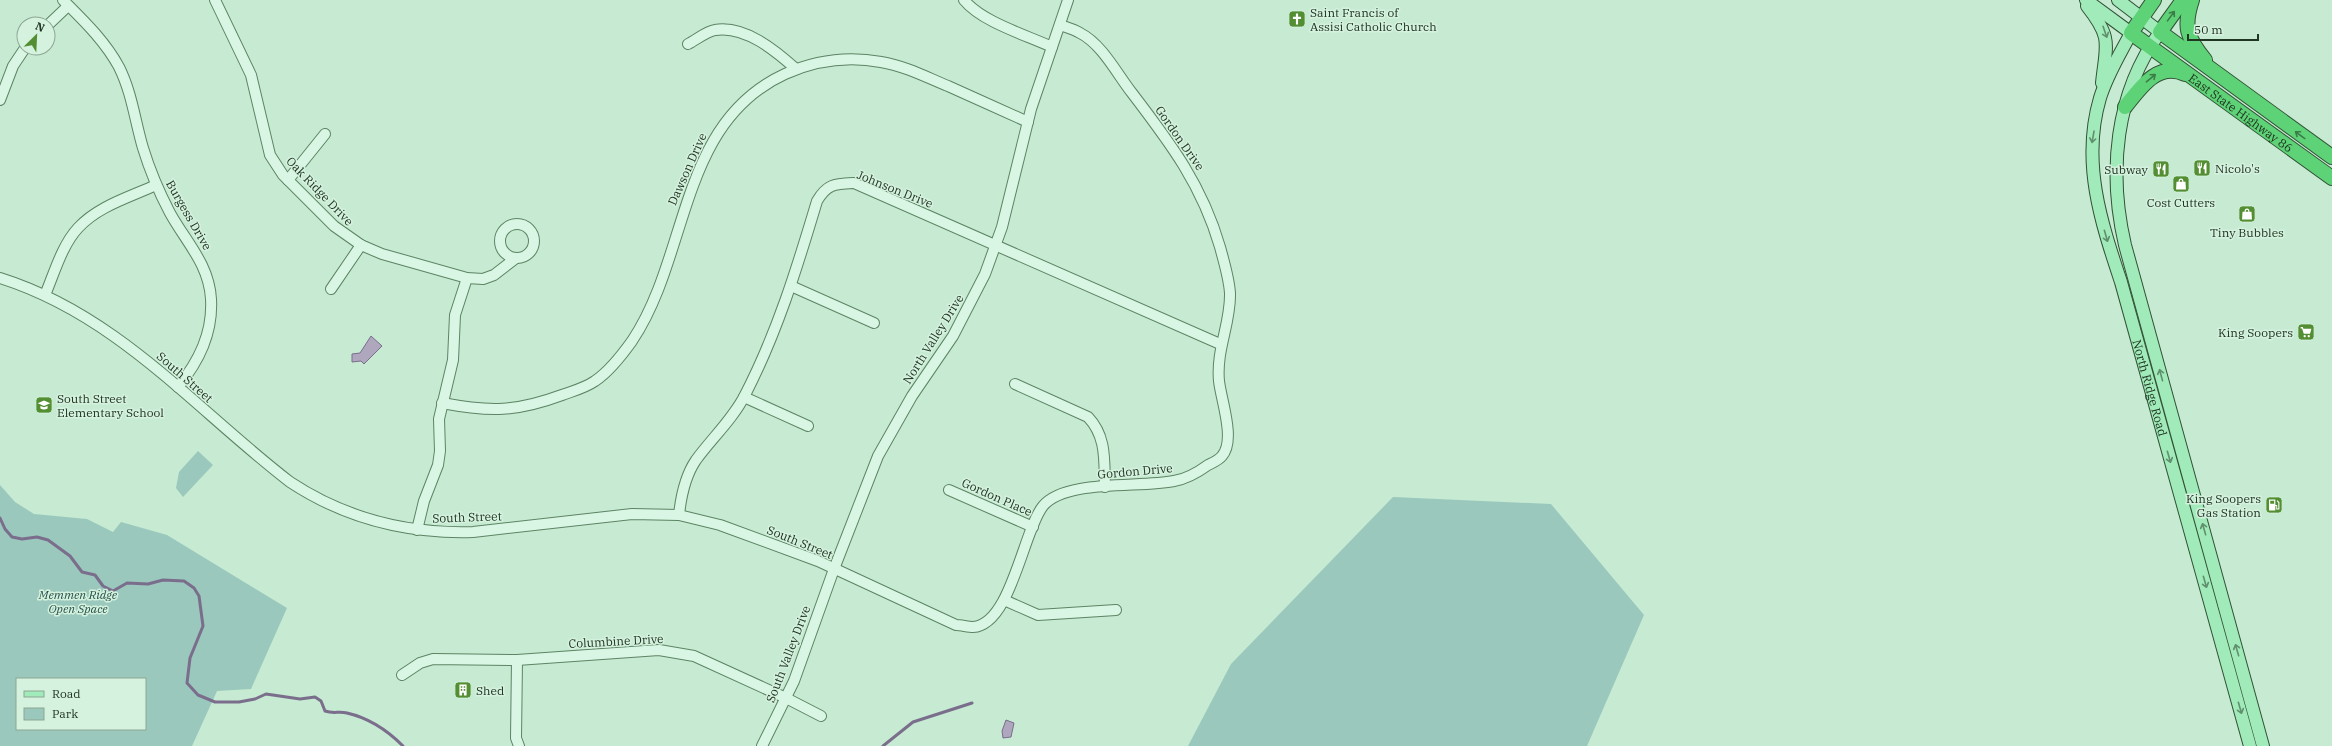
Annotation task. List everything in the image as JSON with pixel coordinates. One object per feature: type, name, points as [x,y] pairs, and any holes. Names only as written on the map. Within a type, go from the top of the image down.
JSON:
[{"type":"highway","points":[[2131,33],[2154,0]]},
{"type":"highway","points":[[2160,32],[2183,0]]},
{"type":"highway","points":[[2192,0],[2187,22],[2189,40],[2218,75]]},
{"type":"highway","name":"East State Highway 86","points":[[2160,32],[2332,157]]},
{"type":"highway","name":"East State Highway 86","points":[[2131,33],[2332,178]]},
{"type":"highway","points":[[2125,106],[2151,78],[2163,71],[2182,73],[2205,86]]},
{"type":"main road","points":[[2084,0],[2131,33]]},
{"type":"main road","points":[[2084,0],[2101,24],[2107,38],[2100,98]]},
{"type":"main road","points":[[2118,0],[2160,32]]},
{"type":"main road","name":"North Ridge Road","points":[[2160,32],[2149,47],[2134,76],[2125,106],[2116,163],[2116,196],[2121,230],[2264,746]]},
{"type":"main road","name":"North Ridge Road","points":[[2131,33],[2100,98],[2091,144],[2091,166],[2098,209],[2121,282],[2250,746]]},
{"type":"street","points":[[964,0],[969,7],[996,22],[1052,47]]},
{"type":"street","name":"North Valley Drive","points":[[834,569],[878,456],[904,409],[970,307],[996,246],[1028,122],[1068,0]]},
{"type":"street","name":"Oak Ridge Drive","points":[[219,1],[244,56],[255,85],[270,154],[288,180],[334,226],[361,245],[404,262],[467,278],[483,279],[494,276],[516,258]]},
{"type":"street","points":[[55,16],[66,3]]},
{"type":"street","name":"Burgess Drive","points":[[66,3],[102,41],[119,68],[134,107],[143,147],[156,185],[171,214],[202,262],[207,276],[211,298],[211,319],[205,344],[195,365],[178,387]]},
{"type":"street","name":"Gordon Drive","points":[[834,569],[956,625],[973,627],[984,624],[993,616],[1004,600],[1042,507],[1057,494],[1074,490],[1174,482],[1192,476],[1223,455],[1228,428],[1219,380],[1220,344],[1228,316],[1228,286],[1214,227],[1192,177],[1171,144],[1097,47],[1081,33],[1060,25]]},
{"type":"street","points":[[688,44],[715,30],[732,30],[759,41],[796,69]]},
{"type":"street","points":[[0,100],[13,66],[20,56]]},
{"type":"street","name":"Dawson Drive","points":[[442,403],[484,410],[519,408],[579,389],[595,381],[607,372],[630,343],[654,301],[681,217],[705,156],[718,132],[735,110],[754,93],[774,79],[796,69],[833,60],[883,62],[918,73],[1028,122]]},
{"type":"street","points":[[288,180],[325,134]]},
{"type":"street","name":"Johnson Drive","points":[[679,515],[686,482],[696,461],[726,424],[744,397],[766,354],[791,286],[817,202],[823,190],[836,184],[854,183],[1220,344]]},
{"type":"street","points":[[44,295],[65,249],[77,228],[100,210],[156,185]]},
{"type":"street","points":[[331,289],[361,245]]},
{"type":"street","name":"South Street","points":[[0,278],[44,295],[105,328],[178,387],[276,471],[300,488],[335,508],[361,518],[417,530],[473,532],[632,514],[679,515],[720,525],[818,561],[834,569]]},
{"type":"street","points":[[417,530],[424,501],[438,465],[440,451],[438,424],[452,360],[455,315],[467,278]]},
{"type":"street","points":[[791,286],[874,323]]},
{"type":"street","points":[[1015,384],[1088,417],[1097,426],[1103,441],[1106,487]]},
{"type":"street","points":[[744,397],[808,426]]},
{"type":"street","name":"Gordon Place","points":[[950,490],[1033,527]]},
{"type":"street","name":"South Valley Drive","points":[[762,746],[786,698],[802,660],[834,569]]},
{"type":"street","points":[[1004,600],[1038,615],[1116,610]]},
{"type":"street","name":"Columbine Drive","points":[[402,675],[420,663],[433,659],[517,660],[659,650],[694,656],[786,698],[821,716]]},
{"type":"street","points":[[517,660],[516,738],[519,746]]},
{"type":"green space","points":[[198,451],[213,465],[183,497],[176,488],[179,472]]},
{"type":"green space","name":"Memmen Ridge Open Space","points":[[0,485],[15,502],[34,514],[87,519],[113,532],[121,522],[167,535],[287,608],[251,689],[217,691],[192,746],[0,746]]},
{"type":"green space","points":[[1393,497],[1551,504],[1644,615],[1587,746],[1188,746],[1231,664]]},
{"type":"shaded area","points":[[371,336],[382,346],[364,364],[361,361],[352,362],[352,354],[360,353]]},
{"type":"shaded area","points":[[1006,720],[1014,723],[1011,737],[1003,738],[1002,731]]},
{"type":"waterway","points":[[0,518],[5,529],[12,537],[22,539],[37,537],[48,540],[70,556],[82,572],[95,575],[103,586],[113,591],[127,583],[148,584],[163,580],[184,581],[194,588],[199,596],[203,626],[190,658],[187,683],[198,695],[215,702],[239,702],[255,699],[266,694],[300,699],[315,697],[321,701],[325,711],[347,713],[370,721],[391,735],[403,746]]},
{"type":"waterway","points":[[883,746],[913,722],[972,703]]},
{"type":"place","name":"Saint Francis of Assisi Catholic Church","points":[[1297,19]]},
{"type":"place","name":"Nicolo's","points":[[2202,168]]},
{"type":"place","name":"Subway","points":[[2161,169]]},
{"type":"place","name":"Cost Cutters","points":[[2181,184]]},
{"type":"place","name":"Tiny Bubbles","points":[[2247,214]]},
{"type":"place","name":"King Soopers","points":[[2306,332]]},
{"type":"place","name":"South Street Elementary School","points":[[44,405]]},
{"type":"place","name":"King Soopers Gas Station","points":[[2274,505]]},
{"type":"place","name":"Shed","points":[[463,690]]}]
